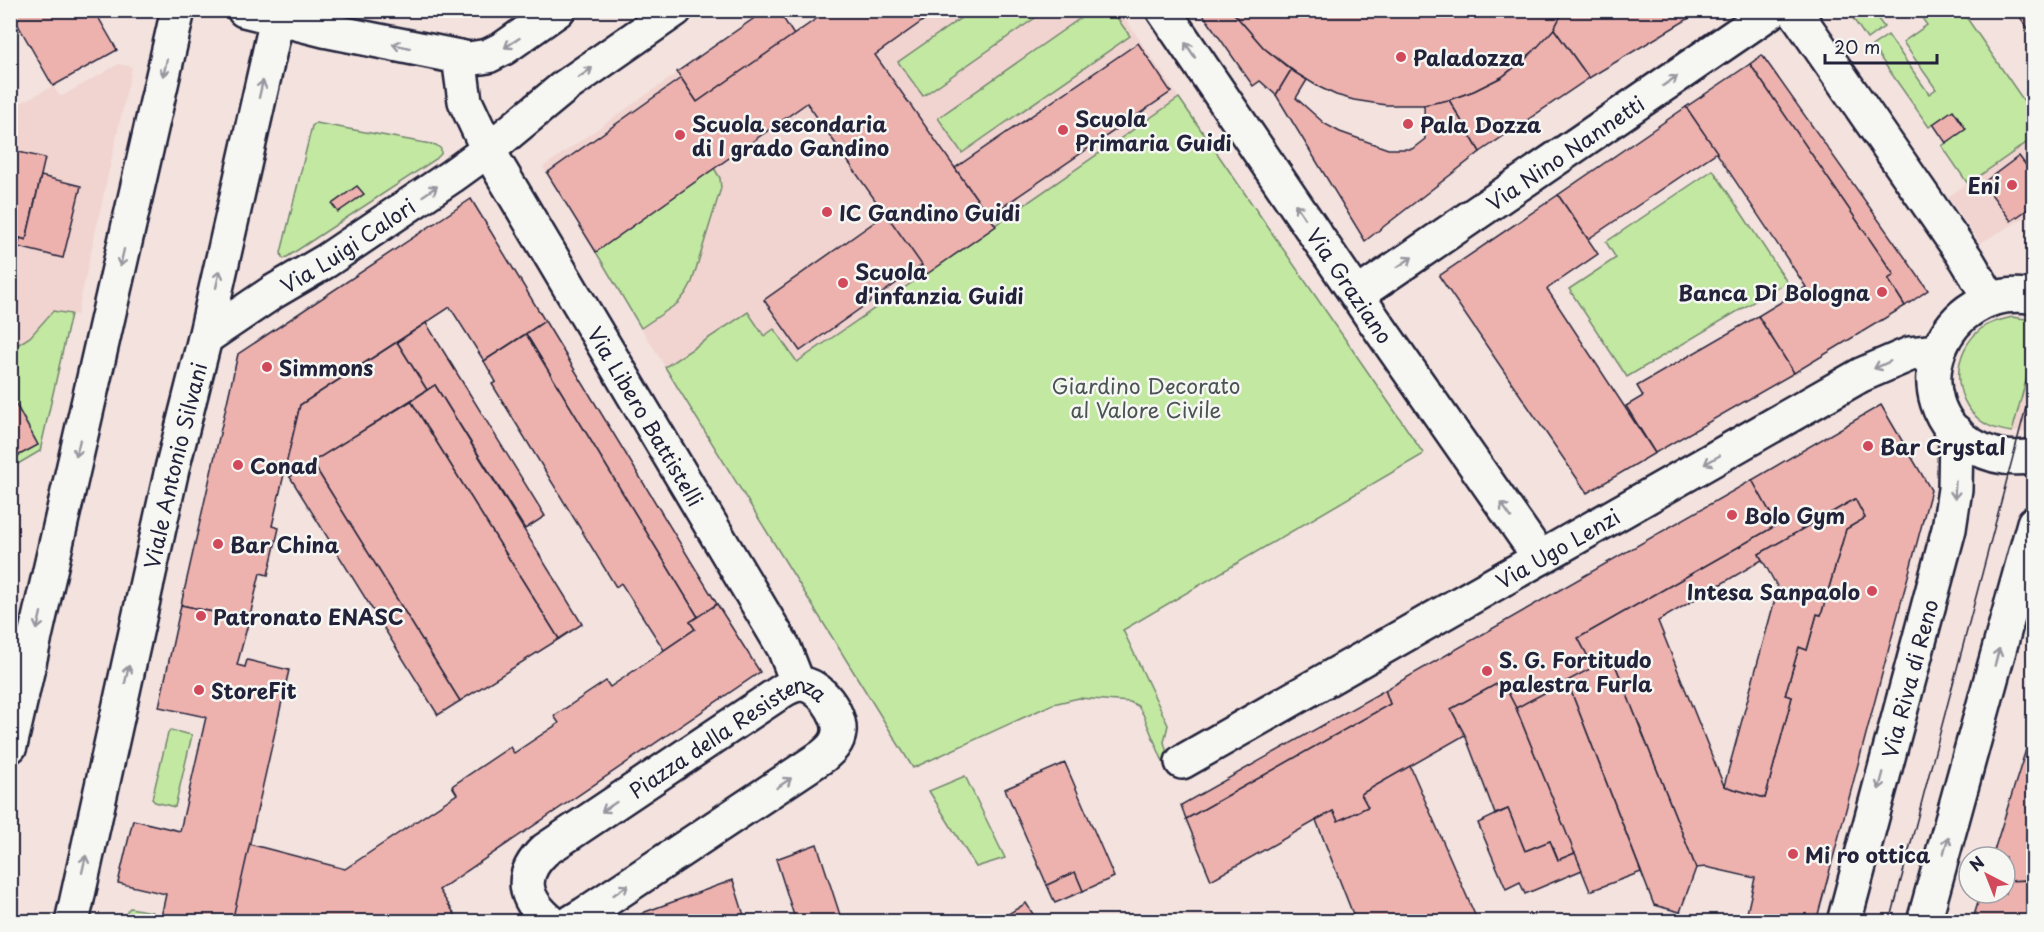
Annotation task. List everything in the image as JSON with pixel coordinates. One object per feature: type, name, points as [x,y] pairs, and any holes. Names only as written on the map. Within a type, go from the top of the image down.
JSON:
[{"type":"street","points":[[10,746],[178,10]]},
{"type":"street","points":[[244,10],[278,14],[324,30],[470,59],[488,56],[504,48],[558,10]]},
{"type":"street","name":"Via Luigi Calori","points":[[205,338],[273,292],[326,261],[488,150],[563,88],[675,10]]},
{"type":"street","name":"Via Graziano","points":[[1163,10],[1540,558]]},
{"type":"street","name":"Via Nino Nannetti","points":[[1357,295],[1773,10]]},
{"type":"street","points":[[1794,10],[1967,260],[1990,299]]},
{"type":"street","name":"Viale Antonio Silvani","points":[[72,921],[172,469],[205,338],[278,14]]},
{"type":"street","points":[[459,57],[465,101],[488,150]]},
{"type":"street","name":"Via Libero Battistelli","points":[[488,150],[784,648],[798,684]]},
{"type":"street","points":[[2033,295],[2010,295],[1990,299],[1963,314],[1944,337],[1938,351],[1934,379],[1940,407],[1956,432],[1972,445],[1991,454],[2012,457],[2034,456]]},
{"type":"street","name":"Via Ugo Lenzi","points":[[1182,762],[1861,375],[1910,354],[1938,351]]},
{"type":"street","name":"Via Riva di Reno","points":[[1844,921],[1949,529],[1955,489],[1956,432]]},
{"type":"street","points":[[1924,921],[2034,523]]},
{"type":"street","name":"Piazza della Resistenza","points":[[551,921],[534,904],[528,891],[526,880],[529,868],[535,859],[555,843],[772,697],[798,684],[808,686],[826,699],[838,721],[839,733],[834,746],[797,774],[572,921]]},
{"type":"shaded area","name":"IC Gandino Guidi","points":[[766,11],[778,11],[794,34],[829,11],[1120,11],[1202,132],[720,457],[543,167]]},
{"type":"shaded area","points":[[119,64],[132,67],[77,315],[53,311],[30,337],[11,349],[11,108],[53,86],[62,96]]},
{"type":"shaded area","points":[[2033,138],[2033,213],[1980,243],[1948,197]]},
{"type":"shaded area","points":[[2033,355],[2033,403],[2025,432],[2012,432]]},
{"type":"green space","points":[[1092,10],[1112,11],[1130,36],[962,153],[938,118]]},
{"type":"green space","points":[[971,11],[1045,11],[923,96],[898,62]]},
{"type":"green space","points":[[1848,11],[1872,11],[1884,27],[1867,39]]},
{"type":"green space","points":[[1917,11],[1962,11],[2033,114],[2033,138],[1968,184],[1942,146],[1965,129],[1953,111],[1929,127],[1872,46],[1888,35],[1929,94],[1936,89],[1903,42],[1927,25]]},
{"type":"green space","name":"Giardino Decorato al Valore Civile","points":[[1179,98],[1423,453],[1123,630],[1168,725],[1164,742],[1170,765],[1166,769],[1138,706],[1130,702],[1079,698],[1053,704],[913,768],[665,367],[748,312],[764,336],[774,329],[797,362]]},
{"type":"green space","points":[[316,123],[436,145],[441,149],[441,154],[284,259],[281,253],[312,126]]},
{"type":"green space","points":[[714,168],[720,178],[721,188],[692,282],[678,303],[641,328],[596,252]]},
{"type":"green space","points":[[1713,170],[1787,282],[1627,377],[1569,289],[1616,258],[1606,242]]},
{"type":"green space","points":[[53,311],[71,314],[40,451],[11,468],[10,460],[38,445],[11,394],[11,349],[30,337]]},
{"type":"green space","points":[[2012,317],[2033,320],[2033,355],[2012,432],[1988,425],[1971,411],[1960,388],[1959,375],[1960,362],[1972,338],[1985,326]]},
{"type":"green space","points":[[170,730],[192,735],[175,807],[155,802],[152,799]]},
{"type":"green space","points":[[965,776],[1005,858],[976,867],[929,791]]},
{"type":"green space","points":[[130,908],[152,912],[150,921],[125,921]]},
{"type":"building","points":[[10,10],[94,10],[117,50],[53,86],[18,25],[10,29]]},
{"type":"building","points":[[766,10],[778,10],[794,35],[697,102],[677,72]]},
{"type":"building","name":"Scuola secondaria di I grado Gandino","points":[[829,10],[938,10],[875,55],[996,226],[927,274],[807,103],[596,252],[547,173],[681,78],[697,102]]},
{"type":"building","points":[[1200,10],[1231,10],[1264,48],[1291,70],[1276,95],[1260,81],[1253,86]]},
{"type":"building","name":"Paladozza","points":[[1231,10],[1564,10],[1554,29],[1541,45],[1502,77],[1449,100],[1424,105],[1386,105],[1336,95],[1299,75],[1264,48]]},
{"type":"building","points":[[1564,10],[1703,10],[1589,78],[1554,29]]},
{"type":"building","points":[[2015,10],[2034,10],[2034,37]]},
{"type":"building","points":[[1554,29],[1589,78],[1480,152],[1449,100],[1502,77],[1529,56]]},
{"type":"building","name":"Scuola Primaria Guidi","points":[[1138,43],[1171,92],[989,216],[955,168]]},
{"type":"building","points":[[1762,55],[1928,290],[1905,306],[1888,279],[1894,275],[1750,64]]},
{"type":"building","points":[[1750,64],[1894,275],[1888,279],[1905,306],[1794,373],[1758,316],[1806,287],[1686,107]]},
{"type":"building","points":[[1291,70],[1307,80],[1296,98],[1325,124],[1340,132],[1388,149],[1412,149],[1425,139],[1424,105],[1449,100],[1480,152],[1365,241],[1276,95]]},
{"type":"building","points":[[1686,107],[1717,152],[1588,239],[1558,195]]},
{"type":"building","points":[[1953,110],[1966,129],[1946,143],[1933,124]]},
{"type":"building","points":[[10,150],[45,158],[26,240],[20,238],[11,280]]},
{"type":"building","points":[[2019,156],[2034,176],[2034,205],[2011,221],[1983,183]]},
{"type":"building","points":[[41,176],[81,186],[63,258],[18,247],[20,238],[26,240]]},
{"type":"building","points":[[357,186],[364,194],[338,212],[332,204]]},
{"type":"building","points":[[1558,195],[1598,254],[1547,289],[1655,453],[1587,493],[1439,276]]},
{"type":"building","points":[[471,199],[545,321],[484,361],[450,307],[300,405],[272,526],[279,528],[268,575],[260,573],[249,620],[181,605],[238,354]]},
{"type":"building","name":"Scuola d'infanzia Guidi","points":[[886,214],[922,265],[800,351],[764,300]]},
{"type":"building","points":[[1758,316],[1794,373],[1655,453],[1626,406],[1643,396],[1637,386]]},
{"type":"building","points":[[545,321],[717,604],[698,617],[526,334]]},
{"type":"building","points":[[426,323],[545,516],[525,529],[435,385],[427,390],[397,342]]},
{"type":"building","points":[[526,334],[698,617],[690,622],[695,629],[664,650],[621,583],[616,587],[492,384],[496,382],[484,361]]},
{"type":"building","points":[[397,342],[427,390],[290,477],[285,469],[300,405]]},
{"type":"building","points":[[435,385],[582,624],[559,639],[411,401]]},
{"type":"building","points":[[10,394],[38,445],[10,460]]},
{"type":"building","points":[[411,401],[559,639],[460,701],[312,462]]},
{"type":"building","points":[[1881,405],[1931,490],[1816,922],[1745,922],[1755,878],[1706,867],[1696,868],[1612,657],[1594,668],[1578,638],[1777,525],[1752,480]],"holes":[[[1855,499],[1865,518],[1846,529],[1821,615],[1817,614],[1807,650],[1799,647],[1785,695],[1792,697],[1765,798],[1724,786],[1658,621],[1762,560],[1759,554]]]},
{"type":"building","points":[[312,462],[460,701],[438,715],[290,477]]},
{"type":"building","points":[[1752,480],[1777,525],[1578,638],[1594,668],[1516,708],[1502,681],[1451,709],[1465,735],[1361,794],[1368,807],[1338,821],[1333,811],[1211,880],[1186,819],[1390,704],[1385,690]]},
{"type":"building","points":[[1855,499],[1865,518],[1846,529],[1821,615],[1817,614],[1807,650],[1799,647],[1785,695],[1792,697],[1765,798],[1724,786],[1778,588],[1759,554]]},
{"type":"building","points":[[717,604],[760,672],[439,890],[460,922],[265,922],[233,914],[249,844],[345,869],[457,794],[452,786],[510,747],[514,753],[559,723],[554,716],[606,681],[610,687],[695,629],[690,622]]},
{"type":"building","points":[[181,605],[249,620],[237,665],[245,667],[247,660],[289,670],[232,922],[160,922],[166,894],[118,883],[133,820],[180,831],[206,717],[159,707]]},
{"type":"building","points":[[1612,657],[1696,868],[1680,912],[1654,905],[1567,681]]},
{"type":"building","points":[[1502,681],[1516,708],[1575,853],[1558,860],[1550,841],[1525,851],[1508,809],[1495,814],[1465,735],[1451,709]]},
{"type":"building","points":[[1567,681],[1641,872],[1590,891],[1516,708]]},
{"type":"building","points":[[1385,690],[1390,704],[1186,819],[1181,805]]},
{"type":"building","points":[[2034,724],[2034,880],[2017,881],[2017,845],[1996,845]]},
{"type":"building","points":[[1065,763],[1114,877],[1083,891],[1075,872],[1047,885],[1005,789]]},
{"type":"building","points":[[1410,766],[1478,922],[1356,922],[1316,820],[1333,811],[1338,821],[1368,807],[1361,794]]},
{"type":"building","points":[[1508,809],[1525,851],[1550,841],[1558,860],[1575,853],[1582,870],[1525,894],[1520,882],[1506,889],[1478,823]]},
{"type":"building","points":[[817,844],[842,921],[840,922],[796,922],[776,859]]},
{"type":"building","points":[[1075,872],[1083,891],[1055,903],[1047,885]]},
{"type":"building","points":[[733,880],[746,922],[629,922],[645,912]]},
{"type":"building","points":[[2034,880],[2034,922],[1972,922],[1977,905],[2017,905],[2017,881]]},
{"type":"building","points":[[1026,903],[1038,922],[996,922],[997,921]]},
{"type":"tram line","points":[[1890,922],[2034,377]]},
{"type":"place","name":"Paladozza","points":[[1401,57]]},
{"type":"place","name":"Pala Dozza","points":[[1408,124]]},
{"type":"place","name":"Scuola Primaria Guidi","points":[[1063,130]]},
{"type":"place","name":"Scuola secondaria di I grado Gandino","points":[[680,135]]},
{"type":"place","name":"Eni","points":[[2012,185]]},
{"type":"place","name":"IC Gandino Guidi","points":[[827,212]]},
{"type":"place","name":"Scuola d'infanzia Guidi","points":[[843,283]]},
{"type":"place","name":"Banca Di Bologna","points":[[1882,292]]},
{"type":"place","name":"Simmons","points":[[267,367]]},
{"type":"place","name":"Bar Crystal","points":[[1868,446]]},
{"type":"place","name":"Conad","points":[[238,465]]},
{"type":"place","name":"Bolo Gym","points":[[1732,515]]},
{"type":"place","name":"Bar China","points":[[218,544]]},
{"type":"place","name":"Intesa Sanpaolo","points":[[1872,591]]},
{"type":"place","name":"Patronato ENASC","points":[[201,616]]},
{"type":"place","name":"S. G. Fortitudo palestra Furla","points":[[1487,671]]},
{"type":"place","name":"StoreFit","points":[[199,690]]},
{"type":"place","name":"Mi ro ottica","points":[[1793,854]]}]
